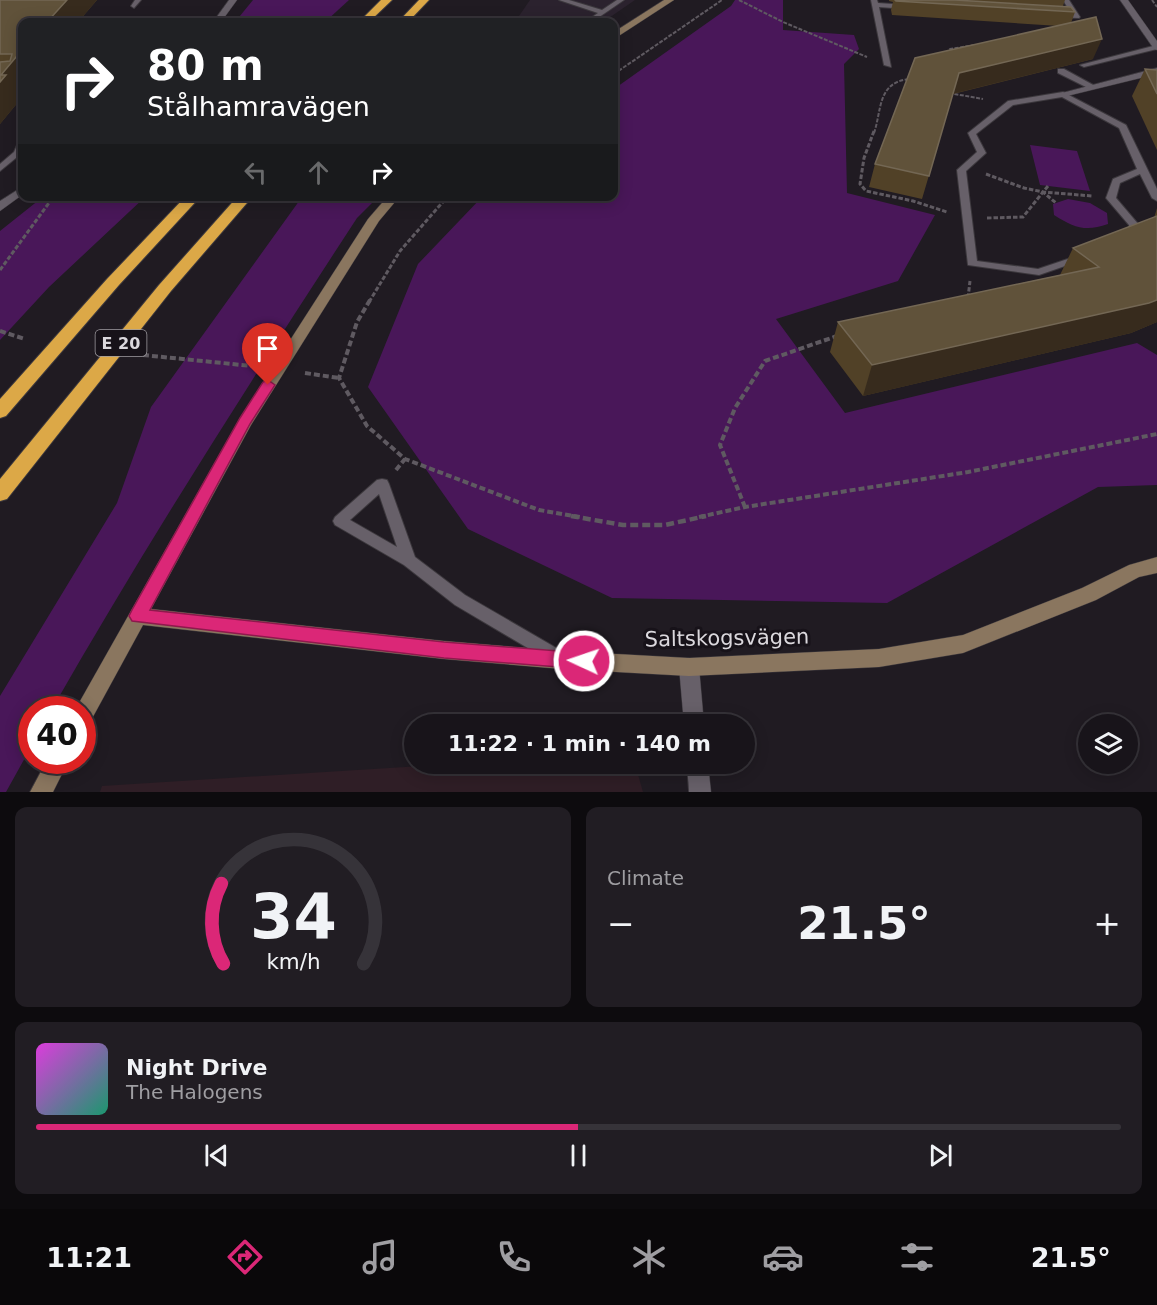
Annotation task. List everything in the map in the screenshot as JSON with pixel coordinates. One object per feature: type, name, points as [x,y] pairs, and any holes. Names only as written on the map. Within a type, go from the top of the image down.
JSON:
[{"type":"highway","points":[[368,18],[387,0]]},
{"type":"highway","points":[[407,18],[424,0]]},
{"type":"highway","name":"E 20","points":[[0,411],[113,282],[189,201]]},
{"type":"highway","name":"E 20","points":[[0,493],[165,288],[242,201]]},
{"type":"main road","points":[[618,33],[670,0]]},
{"type":"main road","points":[[94,696],[244,422],[374,219],[390,201]]},
{"type":"main road","name":"Saltskogsvägen","points":[[138,616],[444,650],[562,660],[689,667],[879,658],[963,644],[1089,594],[1135,570],[1157,565]]},
{"type":"main road","points":[[41,792],[51,774]]},
{"type":"street","points":[[220,18],[233,0]]},
{"type":"street","points":[[1124,0],[1157,47]]},
{"type":"street","points":[[1063,94],[1157,71]]},
{"type":"street","points":[[0,207],[18,193]]},
{"type":"street","points":[[689,667],[693,714]]},
{"type":"street","points":[[699,774],[700,792]]},
{"type":"lane","points":[[562,0],[603,12]]},
{"type":"lane","points":[[594,18],[621,0]]},
{"type":"lane","points":[[1053,16],[1077,17],[1066,0]]},
{"type":"lane","points":[[888,65],[874,2],[910,7]]},
{"type":"lane","points":[[1084,65],[1157,47]]},
{"type":"lane","points":[[1061,71],[1091,86]]},
{"type":"lane","points":[[1142,170],[1116,181],[1111,198],[1134,225],[1135,240],[1039,272],[972,262],[961,171],[982,153],[972,133],[1011,103],[1063,94],[1123,127],[1157,198]]},
{"type":"lane","points":[[0,168],[18,153]]},
{"type":"lane","points":[[409,561],[382,484],[340,521],[409,561],[460,600],[562,660]]},
{"type":"path","points":[[618,71],[722,0]]},
{"type":"path","points":[[739,0],[783,22],[888,65]]},
{"type":"path","points":[[1152,0],[1157,7]]},
{"type":"path","points":[[940,60],[950,49],[978,45]]},
{"type":"path","points":[[915,80],[897,81],[886,92],[878,108],[879,119],[865,150],[860,184],[866,191],[914,201],[967,218],[1023,217],[1048,186]]},
{"type":"path","points":[[947,92],[963,97],[1011,103]]},
{"type":"path","points":[[966,166],[1024,188],[1043,192],[1111,198]]},
{"type":"path","points":[[1043,192],[1056,203]]},
{"type":"path","points":[[0,270],[50,201]]},
{"type":"path","points":[[444,201],[400,251],[357,322],[339,378],[367,426],[405,459],[539,510],[623,525],[665,525],[745,507],[968,472],[1157,434]]},
{"type":"path","points":[[957,301],[968,298],[972,262]]},
{"type":"path","points":[[0,331],[25,339]]},
{"type":"path","points":[[745,507],[720,445],[735,408],[765,361],[808,344],[842,334]]},
{"type":"path","points":[[143,355],[252,366]]},
{"type":"path","points":[[305,373],[339,378]]},
{"type":"shaded area","points":[[253,0],[349,0],[329,18],[238,18]]},
{"type":"shaded area","points":[[530,0],[635,0],[609,18],[487,18],[489,16],[519,16]]},
{"type":"shaded area","points":[[735,0],[783,0],[783,30],[854,35],[859,49],[844,64],[847,193],[935,215],[898,281],[776,319],[845,413],[1137,343],[1157,355],[1157,485],[1098,487],[887,603],[612,598],[468,529],[368,387],[418,264],[478,201],[618,201],[618,86],[731,6]]},
{"type":"shaded area","points":[[1030,145],[1077,151],[1090,191],[1040,185]]},
{"type":"shaded area","points":[[1068,199],[1090,203],[1107,213],[1108,224],[1093,228],[1080,227],[1054,215],[1053,204]]},
{"type":"shaded area","points":[[38,201],[141,201],[49,287],[0,340],[0,231]]},
{"type":"shaded area","points":[[299,201],[374,201],[357,218],[240,400],[125,584],[60,696],[18,696],[18,770],[6,792],[0,792],[0,696],[117,503],[151,407]]},
{"type":"shaded area","points":[[404,767],[404,774],[638,774],[643,792],[100,792],[102,786]]},
{"type":"building","points":[[0,0],[67,0],[51,18],[18,18],[18,55],[1,75],[6,75],[0,82],[0,62],[10,61],[12,54],[0,54]]},
{"type":"building","points":[[955,0],[1071,7],[1075,12],[896,1]]},
{"type":"building","points":[[1096,17],[1102,39],[959,73],[929,176],[875,164],[915,58]]},
{"type":"building","points":[[1145,69],[1157,70],[1157,94]]},
{"type":"building","points":[[1157,216],[1157,300],[1149,303],[872,365],[838,322],[1099,267],[1073,248]]},
{"type":"route","points":[[268,385],[244,422],[138,616],[444,650],[584,661]]}]
